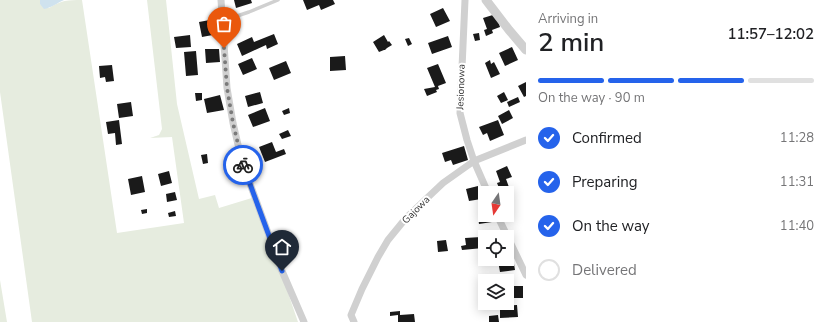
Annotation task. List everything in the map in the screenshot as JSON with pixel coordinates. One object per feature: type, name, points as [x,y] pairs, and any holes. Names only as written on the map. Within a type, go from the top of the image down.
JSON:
[{"type":"street","points":[[221,0],[227,88],[242,162],[282,271],[304,322]]},
{"type":"street","name":"Jesionowa","points":[[465,0],[460,113],[474,161],[485,186]]},
{"type":"street","points":[[486,0],[526,50]]},
{"type":"street","name":"Gajowa","points":[[345,322],[352,318],[362,289],[388,240],[406,218],[443,183],[474,161],[526,140]]},
{"type":"street","points":[[500,222],[526,275]]},
{"type":"lane","points":[[222,21],[278,0]]},
{"type":"shaded area","points":[[0,0],[40,0],[40,4],[49,8],[65,1],[82,0],[117,233],[184,223],[172,137],[150,138],[159,135],[162,129],[147,0],[166,0],[177,104],[199,199],[215,195],[219,208],[255,197],[298,322],[32,322],[0,92]]},
{"type":"shaded area","points":[[0,280],[7,322],[0,322]]},
{"type":"water","points":[[40,0],[64,0],[52,7],[44,9],[40,4]]},
{"type":"building","points":[[234,0],[251,0],[252,3],[236,8]]},
{"type":"building","points":[[303,0],[333,0],[335,4],[321,10],[319,5],[307,10]]},
{"type":"building","points":[[443,8],[450,21],[436,27],[430,14]]},
{"type":"building","points":[[496,14],[500,27],[492,30],[493,33],[486,36],[484,30],[487,29],[483,18]]},
{"type":"building","points":[[215,19],[218,34],[202,37],[199,22]]},
{"type":"building","points":[[479,33],[480,40],[475,41],[473,34]]},
{"type":"building","points":[[274,34],[278,44],[267,49],[266,45],[242,56],[237,44],[252,37],[254,42]]},
{"type":"building","points":[[190,35],[191,47],[176,48],[174,37]]},
{"type":"building","points":[[384,35],[388,42],[389,41],[392,45],[379,52],[373,42]]},
{"type":"building","points":[[448,36],[452,47],[432,54],[428,43]]},
{"type":"building","points":[[409,38],[412,44],[408,46],[405,39]]},
{"type":"building","points":[[512,47],[518,60],[505,66],[499,53]]},
{"type":"building","points":[[205,49],[219,49],[220,62],[206,63]]},
{"type":"building","points":[[196,51],[198,75],[186,76],[184,52]]},
{"type":"building","points":[[345,56],[346,70],[330,71],[330,57]]},
{"type":"building","points":[[252,58],[257,69],[243,75],[238,64]]},
{"type":"building","points":[[490,60],[491,64],[494,62],[500,74],[491,78],[485,63]]},
{"type":"building","points":[[286,61],[291,73],[274,80],[269,68]]},
{"type":"building","points":[[438,64],[446,83],[438,86],[439,89],[436,90],[437,92],[427,96],[424,89],[435,87],[427,68]]},
{"type":"building","points":[[112,65],[114,81],[106,82],[105,77],[100,78],[99,66]]},
{"type":"building","points":[[526,82],[526,96],[524,97],[518,86]]},
{"type":"building","points":[[260,92],[263,103],[248,107],[245,96]]},
{"type":"building","points":[[504,92],[508,100],[501,103],[497,96]]},
{"type":"building","points":[[195,93],[202,93],[202,100],[196,101]]},
{"type":"building","points":[[220,95],[224,110],[207,113],[204,99]]},
{"type":"building","points":[[518,97],[520,102],[509,107],[507,102]]},
{"type":"building","points":[[131,102],[133,116],[119,118],[117,104]]},
{"type":"building","points":[[265,108],[270,121],[253,127],[248,115]]},
{"type":"building","points":[[289,108],[290,113],[284,115],[282,111]]},
{"type":"building","points":[[509,110],[513,118],[502,124],[498,116]]},
{"type":"building","points":[[119,120],[122,144],[116,145],[115,133],[108,134],[106,122]]},
{"type":"building","points":[[498,120],[504,135],[490,141],[487,133],[483,135],[479,127]]},
{"type":"building","points":[[288,130],[291,136],[282,139],[279,134]]},
{"type":"building","points":[[272,142],[276,152],[284,149],[286,154],[265,162],[259,147]]},
{"type":"building","points":[[464,146],[468,160],[453,165],[451,160],[445,162],[442,153]]},
{"type":"building","points":[[207,154],[208,163],[203,164],[201,155]]},
{"type":"building","points":[[507,166],[512,177],[506,179],[509,186],[498,186],[497,183],[500,182],[496,171]]},
{"type":"building","points":[[169,171],[172,183],[161,186],[158,174]]},
{"type":"building","points":[[142,176],[145,192],[131,195],[128,179]]},
{"type":"building","points":[[478,186],[478,200],[469,201],[466,189]]},
{"type":"building","points":[[175,192],[177,200],[167,202],[166,194]]},
{"type":"building","points":[[147,209],[147,213],[142,214],[141,210]]},
{"type":"building","points":[[175,211],[176,216],[169,217],[168,213]]},
{"type":"building","points":[[479,222],[492,222],[479,224]]},
{"type":"building","points":[[478,237],[478,248],[462,250],[461,246],[466,245],[465,238]]},
{"type":"building","points":[[446,240],[448,251],[438,252],[437,241]]},
{"type":"building","points":[[514,264],[515,270],[500,272],[499,266],[514,266]]},
{"type":"building","points":[[514,286],[523,286],[523,298],[514,298]]},
{"type":"building","points":[[514,305],[517,305],[518,317],[500,318],[500,310],[514,310]]},
{"type":"building","points":[[400,311],[400,315],[414,314],[415,322],[398,322],[398,315],[390,316],[390,312]]},
{"type":"building","points":[[498,315],[499,322],[489,322],[489,316]]},
{"type":"way so far","points":[[224,48],[227,88],[233,123],[243,165]]},
{"type":"route","points":[[243,165],[282,271]]}]
